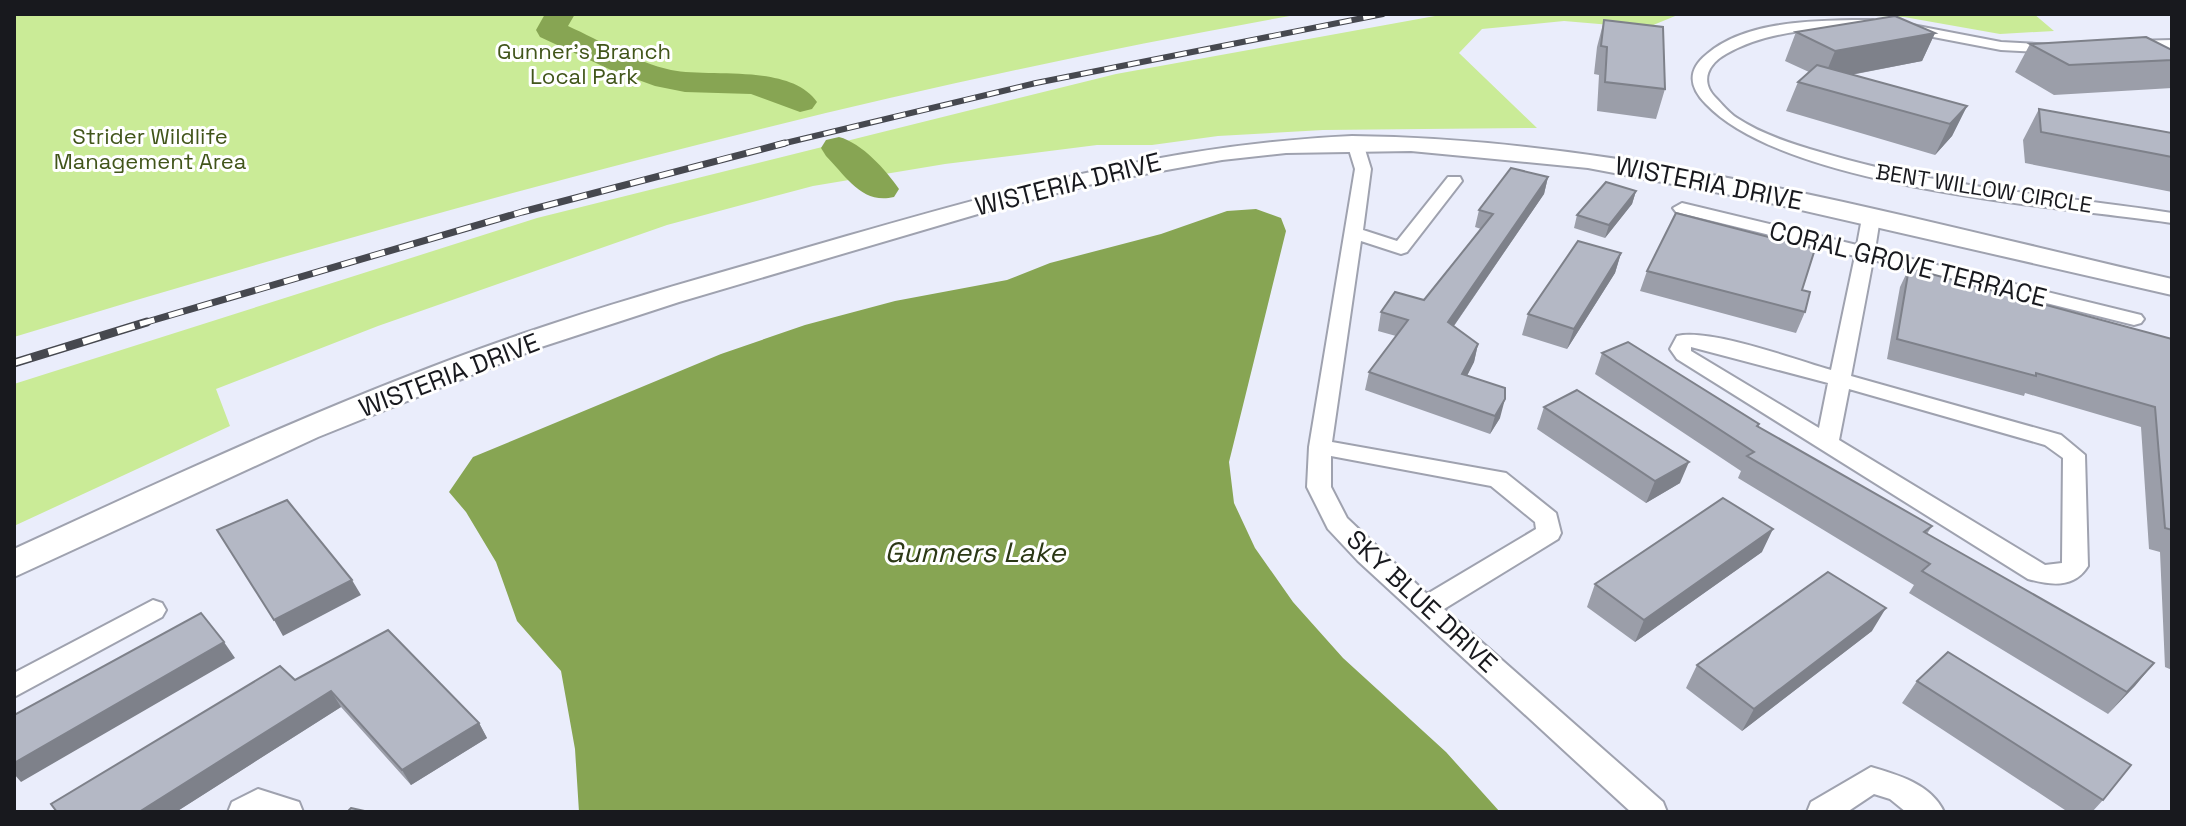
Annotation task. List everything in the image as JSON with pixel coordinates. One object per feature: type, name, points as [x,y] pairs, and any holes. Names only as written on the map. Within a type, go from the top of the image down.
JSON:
[{"type":"street","name":"BENT WILLOW CIRCLE","points":[[2074,48],[2001,46],[1878,24],[1820,26],[1769,32],[1716,53],[1701,69],[1698,80],[1714,108],[1733,123],[1838,162],[1951,187],[2172,218]]},
{"type":"street","points":[[2120,46],[2172,44]]},
{"type":"street","name":"WISTERIA DRIVE","points":[[14,564],[165,493],[409,388],[603,316],[1049,185],[1130,165],[1255,148],[1355,143],[1496,149],[1592,160],[1691,177],[2172,287]]},
{"type":"street","name":"SKY BLUE DRIVE","points":[[1355,143],[1363,169],[1320,447],[1319,487],[1337,523],[1367,555],[1652,812]]},
{"type":"street","points":[[1388,266],[1454,181]]},
{"type":"street","name":"CORAL GROVE TERRACE","points":[[1682,208],[2134,319]]},
{"type":"street","points":[[1827,443],[1871,218]]},
{"type":"street","points":[[1353,233],[1401,248]]},
{"type":"street","points":[[1684,340],[1708,342],[2053,440],[2074,455],[2075,566],[2067,574],[2054,577],[2037,572],[1827,443],[1684,355],[1680,349],[1684,340]]},
{"type":"street","points":[[1320,447],[1498,479],[1547,519],[1549,533],[1427,606]]},
{"type":"street","points":[[14,686],[153,610]]},
{"type":"street","points":[[1822,812],[1871,780],[1900,789],[1929,812]]},
{"type":"street","points":[[243,812],[258,802],[288,812]]},
{"type":"green space","name":"Strider Wildlife Management Area","points":[[14,14],[1301,14],[976,79],[653,156],[333,243],[14,337]]},
{"type":"green space","points":[[1446,14],[1680,14],[1646,28],[1564,21],[1482,29],[1459,53],[1537,128],[1323,130],[1218,136],[1152,145],[1097,145],[945,164],[813,186],[667,225],[378,326],[216,389],[230,426],[14,526],[14,384],[537,218],[1116,74]]},
{"type":"green space","points":[[1818,14],[2034,14],[2054,31],[2000,34],[1904,17]]},
{"type":"water","name":"Gunners Lake","points":[[1256,209],[1281,218],[1286,231],[1229,462],[1234,503],[1255,548],[1293,602],[1343,658],[1446,752],[1500,812],[579,812],[575,749],[561,671],[517,621],[496,562],[466,512],[449,492],[473,457],[721,354],[805,325],[895,301],[1007,280],[1050,263],[1161,234],[1227,211]]},
{"type":"building","points":[[1895,16],[1935,33],[1835,51],[1796,32]]},
{"type":"building","points":[[1604,20],[1663,27],[1665,89],[1605,82],[1607,47],[1601,46]]},
{"type":"building","points":[[2146,37],[2172,50],[2172,60],[2069,65],[2030,44]]},
{"type":"building","points":[[1817,65],[1967,106],[1950,124],[1798,82]]},
{"type":"building","points":[[2039,109],[2172,133],[2172,157],[2041,132]]},
{"type":"building","points":[[1511,168],[1548,177],[1448,322],[1478,344],[1462,374],[1505,388],[1505,399],[1495,416],[1369,372],[1408,320],[1381,312],[1395,292],[1424,300],[1493,214],[1479,210]]},
{"type":"building","points":[[1606,182],[1636,191],[1609,225],[1577,215]]},
{"type":"building","points":[[1676,213],[1815,249],[1802,290],[1810,292],[1805,312],[1647,271]]},
{"type":"building","points":[[1578,241],[1621,253],[1574,329],[1528,314]]},
{"type":"building","points":[[1909,268],[2172,339],[2172,530],[2165,528],[2155,407],[2036,373],[2036,376],[1897,339]]},
{"type":"building","points":[[1628,342],[1759,424],[1757,426],[1932,526],[1924,532],[2154,663],[2127,692],[1922,571],[1930,564],[1747,456],[1754,452],[1602,353]]},
{"type":"building","points":[[1577,390],[1689,462],[1655,481],[1544,407]]},
{"type":"building","points":[[1723,498],[1773,529],[1644,620],[1595,584]]},
{"type":"building","points":[[287,500],[352,580],[274,620],[217,530]]},
{"type":"building","points":[[1828,572],[1886,608],[1754,709],[1697,665]]},
{"type":"building","points":[[201,613],[224,642],[14,763],[14,715]]},
{"type":"building","points":[[388,630],[479,723],[402,770],[331,691],[139,812],[57,812],[51,804],[280,666],[295,680]]},
{"type":"building","points":[[1948,652],[2131,765],[2103,800],[1917,681]]},
{"type":"building","points":[[351,808],[369,812],[347,812]]},
{"type":"waterway","points":[[560,14],[551,30],[637,70],[685,82],[767,87],[800,102]]},
{"type":"waterway","points":[[839,148],[880,189]]},
{"type":"railway","points":[[781,144],[1036,83],[1383,14]]},
{"type":"railway","points":[[140,324],[522,212],[781,144]]},
{"type":"railway","points":[[777,145],[781,144]]},
{"type":"railway","points":[[14,363],[147,322]]},
{"type":"park label","name":"Gunner's Branch Local Park","points":[[584,64]]}]
